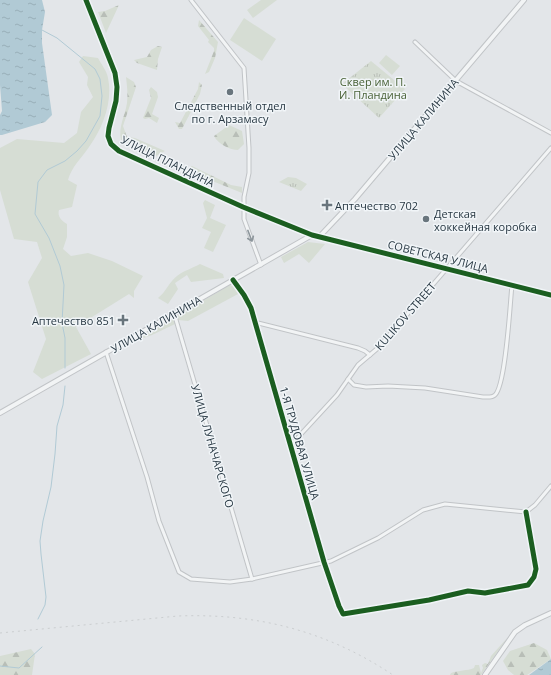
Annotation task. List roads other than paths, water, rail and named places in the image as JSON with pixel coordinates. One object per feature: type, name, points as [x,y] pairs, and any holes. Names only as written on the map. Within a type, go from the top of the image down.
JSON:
[{"type":"street","name":"УЛИЦА ПЛАНДИНА","points":[[86,0],[115,73],[117,87],[116,101],[108,136],[111,144],[120,151],[243,207],[312,235]]},
{"type":"street","points":[[191,0],[244,68],[249,173],[243,207],[246,226],[261,265]]},
{"type":"street","name":"УЛИЦА КАЛИНИНА","points":[[320,236],[355,199],[524,0]]},
{"type":"street","points":[[415,42],[456,81],[551,133]]},
{"type":"street","name":"KULIKOV STREET","points":[[290,446],[337,395],[358,365],[378,348],[551,148]]},
{"type":"street","name":"УЛИЦА КАЛИНИНА","points":[[0,413],[312,235]]},
{"type":"street","name":"СОВЕТСКАЯ УЛИЦА","points":[[312,235],[551,295]]},
{"type":"street","name":"1-Я ТРУДОВАЯ УЛИЦА","points":[[233,280],[251,308],[324,562],[343,614],[429,600],[468,591],[485,593],[528,585],[534,578],[536,570],[526,512]]},
{"type":"street","points":[[348,379],[354,384],[366,387],[388,386],[425,388],[483,397],[491,397],[495,395],[499,388],[503,370],[512,285]]},
{"type":"street","name":"УЛИЦА ЛУНАЧАРСКОГО","points":[[174,313],[252,579]]},
{"type":"street","points":[[254,322],[358,348],[370,355]]},
{"type":"street","points":[[106,352],[147,477],[159,521],[180,572],[191,580],[230,582],[252,579],[331,560],[378,538],[423,510],[445,504],[526,512],[551,486]]},
{"type":"street","points":[[485,675],[514,632],[524,625],[551,613]]},
{"type":"water","points":[[0,0],[42,0],[45,12],[42,30],[42,43],[52,115],[45,122],[2,135],[0,135],[0,115],[2,111],[0,85]]},
{"type":"water","points":[[551,659],[551,675],[529,675]]},
{"type":"waterway","points":[[42,30],[57,38],[95,69],[100,79],[102,96],[100,116],[86,141],[65,161],[47,170],[38,182],[35,214],[49,238],[60,266],[64,285],[62,323],[65,338],[65,368]]},
{"type":"waterway","points":[[38,619],[45,605],[46,597],[40,541],[51,487],[57,426],[63,405],[65,386]]},
{"type":"waterway","points":[[0,666],[19,668],[42,647]]},
{"type":"railway","points":[[0,633],[178,616],[236,618],[263,622],[317,636],[343,647],[393,675]]},
{"type":"place","name":"Следственный отдел по г. Арзамасу","points":[[230,92]]},
{"type":"place","name":"Аптечество 702","points":[[327,205]]},
{"type":"place","name":"Детская хоккейная коробка","points":[[426,219]]},
{"type":"place","name":"Аптечество 851","points":[[123,320]]},
{"type":"park label","name":"Сквер им. П. И. Пландина","points":[[373,87]]}]
